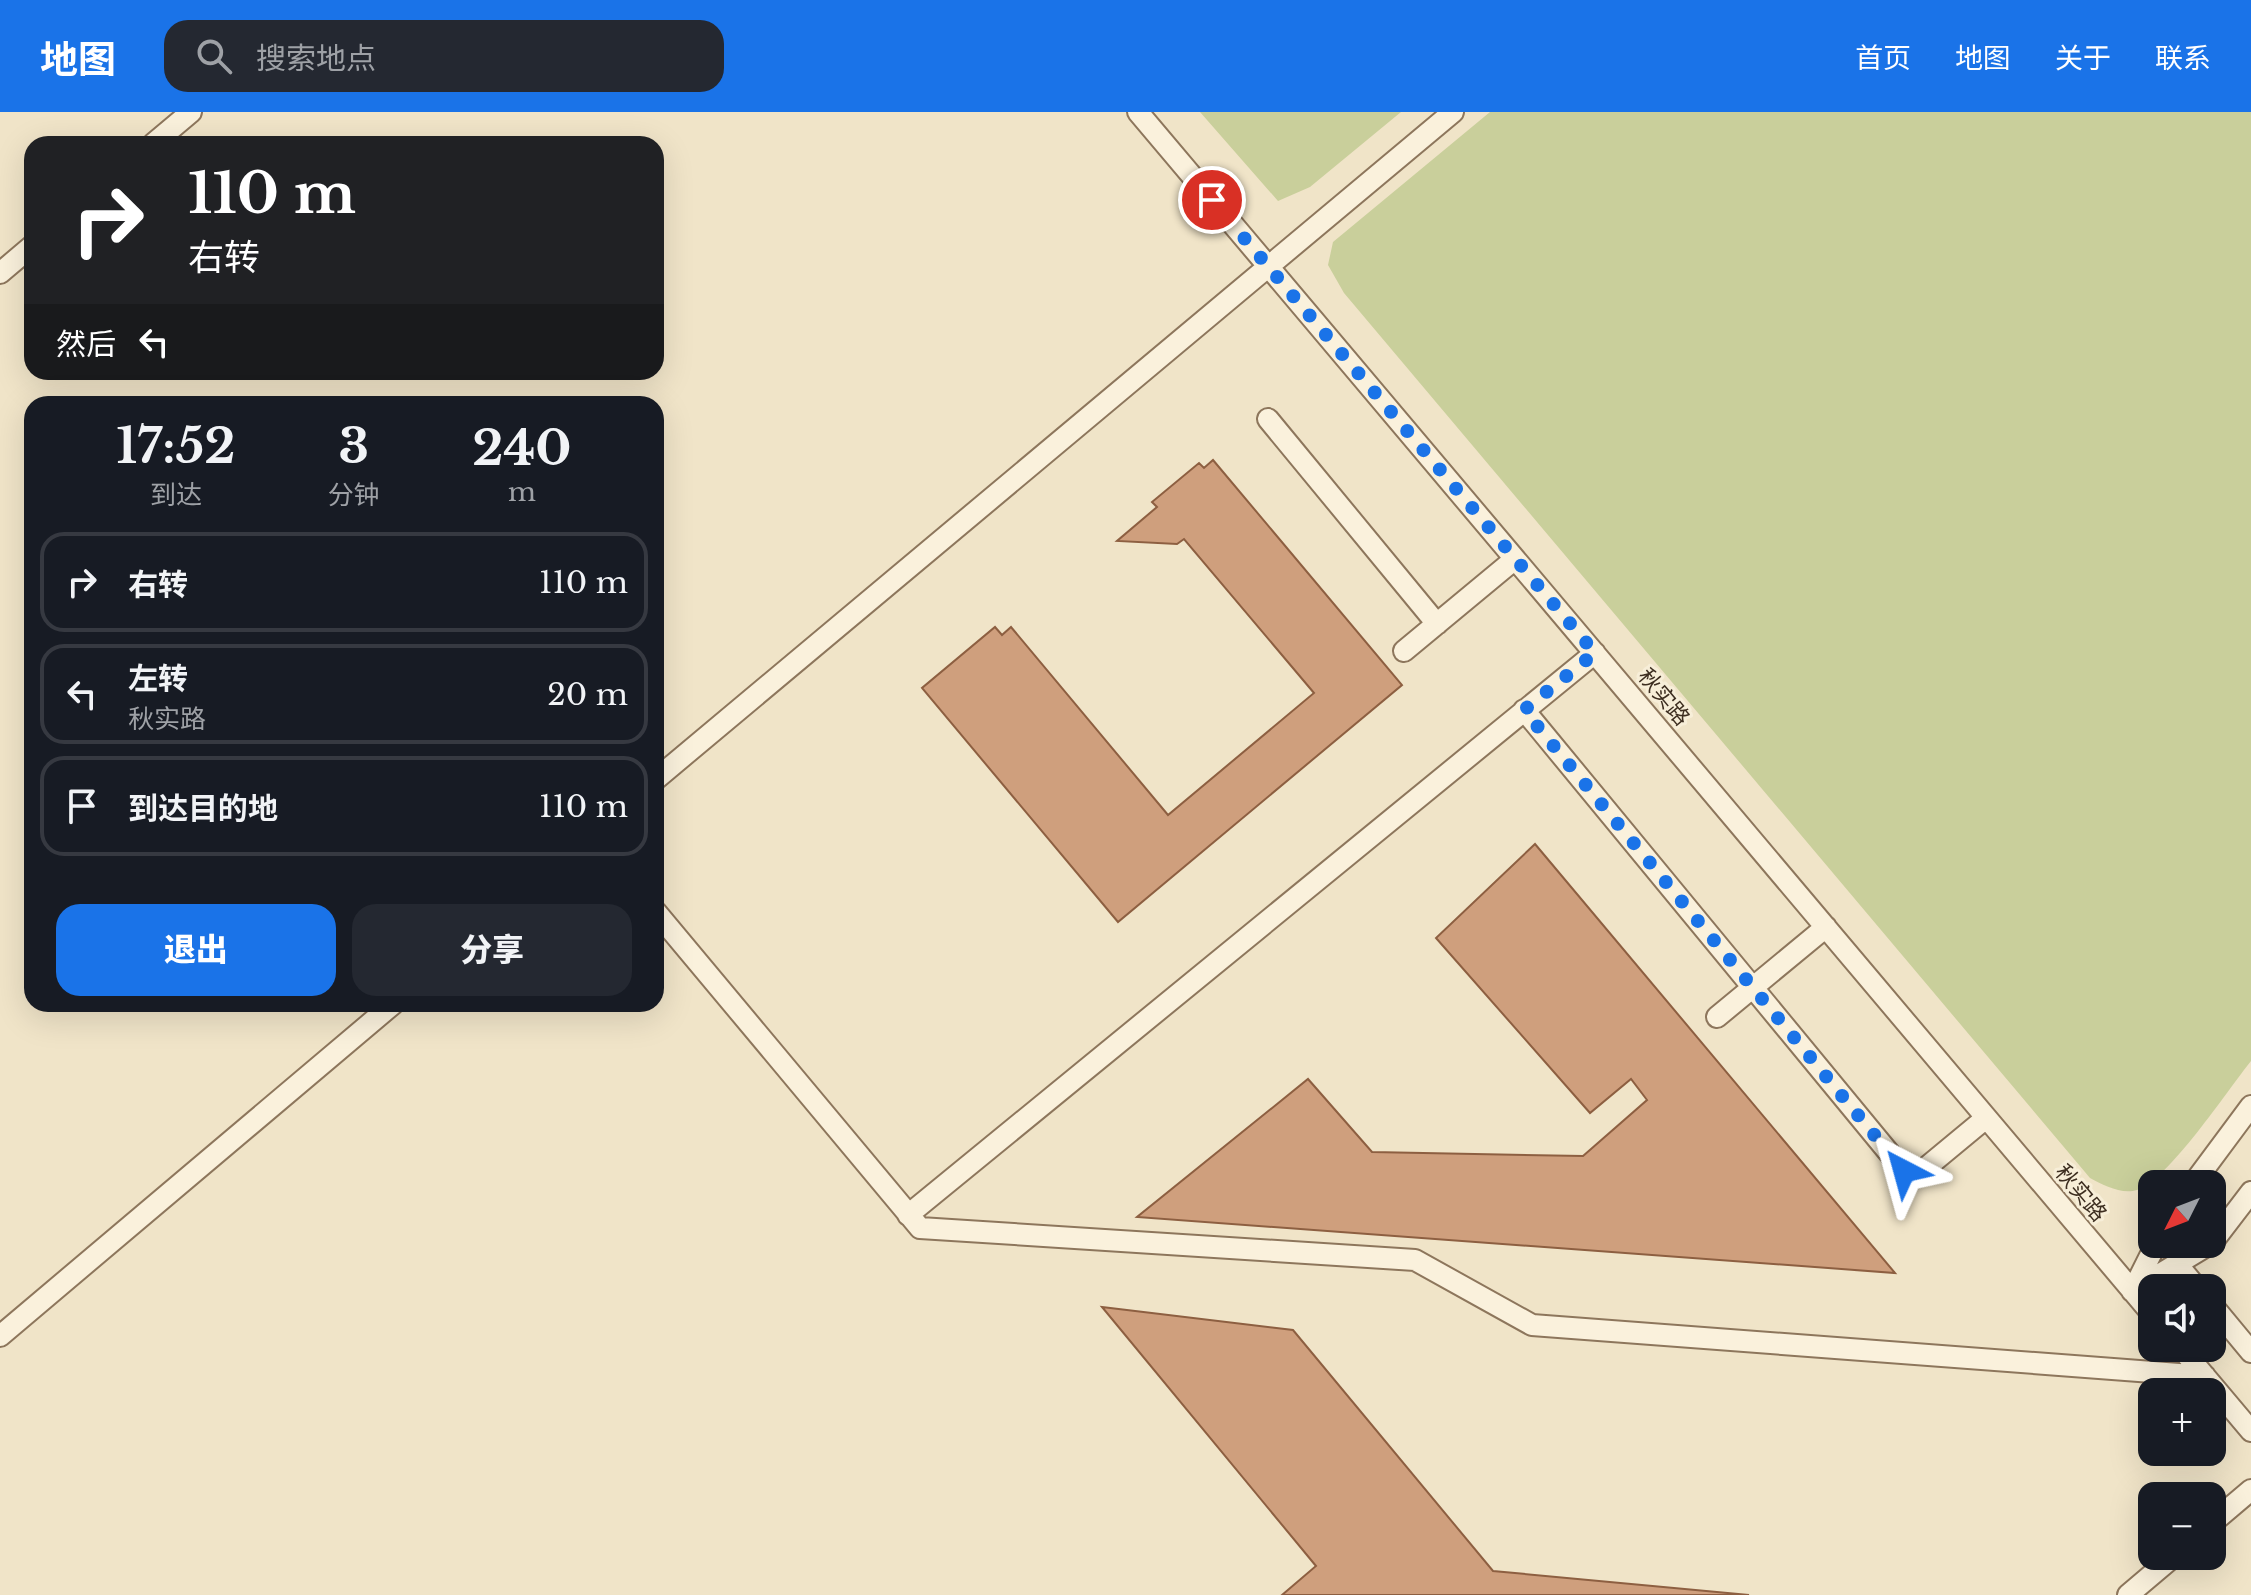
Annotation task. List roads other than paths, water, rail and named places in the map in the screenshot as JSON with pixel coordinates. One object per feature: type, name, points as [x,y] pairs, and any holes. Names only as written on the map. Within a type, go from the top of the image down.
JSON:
[{"type":"lane","points":[[162,136],[191,112]]},
{"type":"lane","name":"秋实路","points":[[1138,112],[2138,1298]]},
{"type":"lane","points":[[664,772],[1453,112]]},
{"type":"lane","points":[[0,273],[24,253]]},
{"type":"lane","points":[[1268,419],[1437,624]]},
{"type":"lane","points":[[1404,651],[1515,559]]},
{"type":"lane","points":[[908,1215],[1595,653]]},
{"type":"lane","points":[[1524,710],[1904,1171],[1922,1171],[1986,1118]]},
{"type":"lane","points":[[664,922],[920,1228],[1415,1260],[1532,1325],[2205,1376]]},
{"type":"lane","points":[[1717,1017],[1826,927]]},
{"type":"lane","points":[[0,1336],[384,1012]]},
{"type":"lane","points":[[2203,1170],[2251,1106]]},
{"type":"lane","points":[[2226,1224],[2251,1192]]},
{"type":"lane","points":[[2132,1291],[2149,1258]]},
{"type":"lane","points":[[2132,1291],[2187,1258]]},
{"type":"lane","points":[[2177,1264],[2185,1274]]},
{"type":"lane","points":[[2226,1322],[2251,1352]]},
{"type":"lane","points":[[2193,1362],[2251,1431]]},
{"type":"lane","points":[[2226,1511],[2251,1490]]},
{"type":"lane","points":[[2128,1595],[2157,1570]]}]
